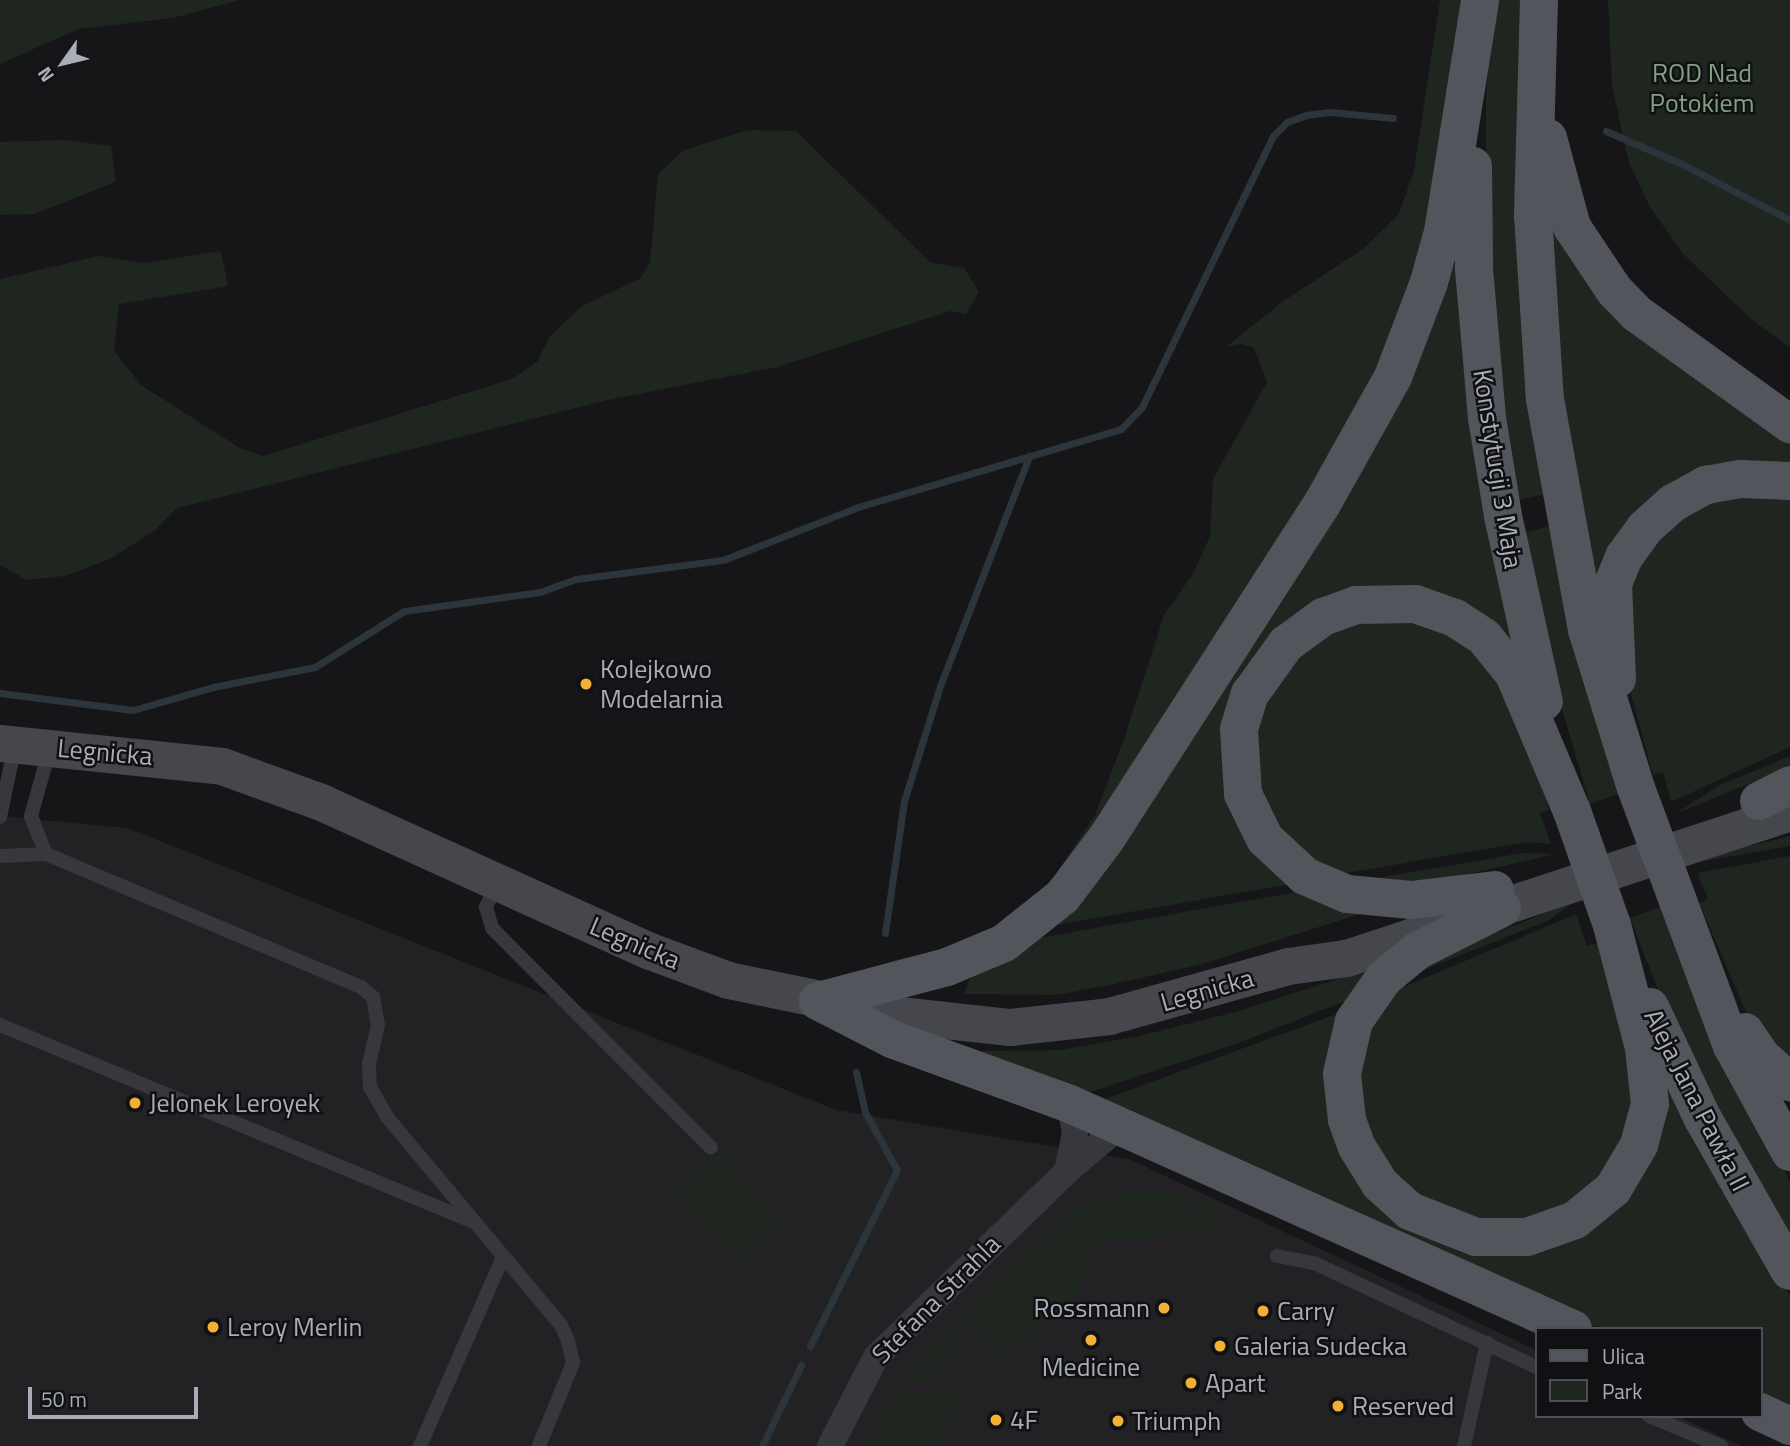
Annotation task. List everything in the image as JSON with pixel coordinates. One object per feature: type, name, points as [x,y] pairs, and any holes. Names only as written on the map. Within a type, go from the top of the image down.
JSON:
[{"type":"main road","name":"Konstytucji 3 Maja","points":[[1480,0],[1472,131],[1474,258],[1487,418],[1527,634],[1572,811],[1612,925]]},
{"type":"main road","points":[[818,1001],[947,967],[1004,943],[1063,896],[1106,839],[1322,504],[1392,377],[1429,282],[1443,232],[1480,0]]},
{"type":"main road","points":[[1540,0],[1552,159],[1581,244],[1636,313],[1790,424]]},
{"type":"main road","points":[[1540,0],[1533,215],[1545,399],[1587,630],[1636,788],[1732,1046],[1790,1152]]},
{"type":"main road","points":[[1636,788],[1614,663],[1613,584],[1624,557],[1659,515],[1689,493],[1741,479],[1790,481]]},
{"type":"main road","points":[[1499,899],[1411,900],[1347,894],[1305,876],[1265,839],[1241,786],[1239,729],[1250,694],[1286,644],[1323,617],[1356,605],[1415,604],[1455,618],[1484,637],[1514,674],[1572,811]]},
{"type":"main road","name":"Legnicka","points":[[22,745],[188,759],[244,772],[681,964],[818,1001],[973,1025],[1056,1024],[1160,1005],[1288,966],[1346,958],[1499,899],[1782,804]]},
{"type":"main road","points":[[1499,899],[1417,951],[1384,978],[1354,1021],[1342,1074],[1347,1121],[1360,1154],[1380,1184],[1410,1211],[1476,1237],[1527,1237],[1575,1220],[1613,1189],[1639,1145],[1650,1104],[1644,1048],[1612,925]]},
{"type":"main road","points":[[1678,901],[1749,1038],[1790,1082]]},
{"type":"main road","name":"Aleja Jana Pawła II","points":[[1612,925],[1702,1117],[1790,1271]]},
{"type":"main road","points":[[818,1001],[894,1040],[1070,1104],[1569,1327]]},
{"type":"main road","points":[[1762,1413],[1790,1426]]},
{"type":"street","points":[[1067,1171],[1075,1133],[1070,1104]]},
{"type":"street","name":"Stefana Strahla","points":[[830,1446],[876,1357],[1067,1171],[1119,1127]]},
{"type":"lane","points":[[0,817],[22,745]]},
{"type":"lane","points":[[22,745],[32,816],[46,854]]},
{"type":"lane","points":[[0,856],[46,854],[361,987],[373,997],[379,1025],[369,1063],[370,1087],[387,1117],[561,1325],[573,1363],[539,1446]]},
{"type":"lane","points":[[499,882],[486,906],[492,928],[711,1149]]},
{"type":"lane","points":[[0,1025],[473,1222]]},
{"type":"lane","points":[[1277,1256],[1314,1264],[1534,1366]]},
{"type":"lane","points":[[420,1446],[503,1257]]},
{"type":"lane","points":[[1464,1446],[1487,1343]]},
{"type":"lane","points":[[1654,1418],[1721,1446]]},
{"type":"shaded area","points":[[0,816],[127,828],[836,1110],[1129,1159],[1534,1349],[1534,1418],[1682,1418],[1741,1446],[0,1446]]},
{"type":"green space","points":[[0,0],[240,0],[173,18],[78,29],[0,64]]},
{"type":"green space","points":[[1440,0],[1468,0],[1439,201],[1405,319],[1343,450],[1066,876],[998,934],[943,957],[884,970],[895,960],[964,945],[1011,919],[1054,877],[1095,815],[1124,739],[1164,615],[1193,574],[1210,536],[1213,479],[1267,382],[1254,348],[1242,344],[1226,347],[1282,302],[1363,249],[1399,214],[1414,170]]},
{"type":"green space","points":[[1493,0],[1527,0],[1546,494],[1513,501],[1486,235],[1486,96]]},
{"type":"green space","name":"ROD Nad Potokiem","points":[[1608,0],[1790,0],[1790,348],[1751,319],[1683,254],[1650,207],[1629,163],[1612,85]]},
{"type":"green space","points":[[748,130],[796,131],[930,262],[964,268],[979,292],[966,314],[950,311],[777,367],[608,400],[177,508],[154,531],[110,559],[65,576],[27,580],[0,565],[0,279],[99,256],[144,263],[221,251],[228,286],[119,304],[114,351],[141,385],[240,448],[263,456],[512,379],[538,361],[549,337],[582,306],[641,278],[650,262],[658,174],[684,150]]},
{"type":"green space","points":[[64,140],[111,146],[116,182],[34,214],[0,215],[0,142]]},
{"type":"green space","points":[[1549,209],[1790,438],[1790,470],[1738,468],[1599,588],[1567,460]]},
{"type":"green space","points":[[1454,234],[1513,642],[1353,595],[1228,729],[1297,883],[1050,926],[1081,892]]},
{"type":"green space","points":[[1790,492],[1790,747],[1671,802],[1663,772],[1653,775],[1617,643],[1627,575],[1695,503]]},
{"type":"green space","points":[[1551,526],[1618,794],[1590,804],[1539,631],[1519,533]]},
{"type":"green space","points":[[1377,614],[1464,636],[1521,711],[1549,810],[1540,813],[1551,844],[1528,842],[1329,876],[1265,819],[1250,730],[1293,652]]},
{"type":"green space","points":[[1790,756],[1790,767],[1675,814],[1718,786]]},
{"type":"green space","points":[[1790,836],[1790,846],[1693,863],[1727,851]]},
{"type":"green space","points":[[1522,853],[1556,854],[1442,880],[1355,882]]},
{"type":"green space","points":[[1790,856],[1790,1071],[1748,1016],[1699,903],[1708,899],[1697,873]]},
{"type":"green space","points":[[1307,890],[1360,914],[1202,964],[1110,985],[1055,995],[964,994],[972,973],[1028,940]]},
{"type":"green space","points":[[1574,902],[1549,920],[1393,982],[1441,954]]},
{"type":"green space","points":[[1660,907],[1694,994],[1790,1181],[1790,1243],[1744,1166],[1661,997],[1630,918]]},
{"type":"green space","points":[[1576,914],[1587,946],[1597,943],[1639,1074],[1622,1157],[1557,1217],[1463,1223],[1389,1176],[1352,1090],[1380,997]]},
{"type":"green space","points":[[1373,968],[1355,997],[1244,1041],[1078,1096],[980,1051],[1062,1050],[1139,1036],[1235,1012]]},
{"type":"green space","points":[[1348,1010],[1338,1035],[1383,1202],[1568,1236],[1661,1074],[1790,1296],[1790,1413],[1762,1401],[1762,1327],[1596,1327],[1094,1103]]},
{"type":"green space","points":[[719,1153],[782,1217],[738,1260],[675,1197]]},
{"type":"green space","points":[[1148,1189],[1188,1196],[1185,1209],[1196,1212],[1200,1200],[1217,1207],[1209,1235],[1117,1238],[1091,1245],[1075,1304],[1070,1302],[1005,1356],[960,1319],[1073,1212],[1108,1196]]},
{"type":"green space","points":[[947,1333],[959,1344],[925,1381],[903,1382]]},
{"type":"green space","points":[[947,1382],[964,1395],[931,1446],[868,1446],[893,1395],[923,1396]]},
{"type":"waterway","points":[[0,693],[133,710],[213,687],[315,667],[404,611],[540,592],[576,579],[723,560],[858,507],[1121,429],[1142,407],[1273,136],[1287,122],[1306,115],[1330,112],[1393,118]]},
{"type":"waterway","points":[[1606,131],[1680,163],[1790,220]]},
{"type":"waterway","points":[[885,933],[904,801],[940,686],[1029,456]]},
{"type":"waterway","points":[[810,1346],[897,1170],[865,1112],[856,1072]]},
{"type":"waterway","points":[[762,1446],[801,1365]]},
{"type":"place","name":"Kolejkowo Modelarnia","points":[[586,684]]},
{"type":"place","name":"Jelonek Leroyek","points":[[135,1103]]},
{"type":"place","name":"Rossmann","points":[[1164,1308]]},
{"type":"place","name":"Carry","points":[[1263,1311]]},
{"type":"place","name":"Leroy Merlin","points":[[213,1327]]},
{"type":"place","name":"Medicine","points":[[1091,1340]]},
{"type":"place","name":"Galeria Sudecka","points":[[1220,1346]]},
{"type":"place","name":"Apart","points":[[1191,1383]]},
{"type":"place","name":"Reserved","points":[[1338,1406]]},
{"type":"place","name":"4F","points":[[996,1420]]},
{"type":"place","name":"Triumph","points":[[1118,1421]]}]
